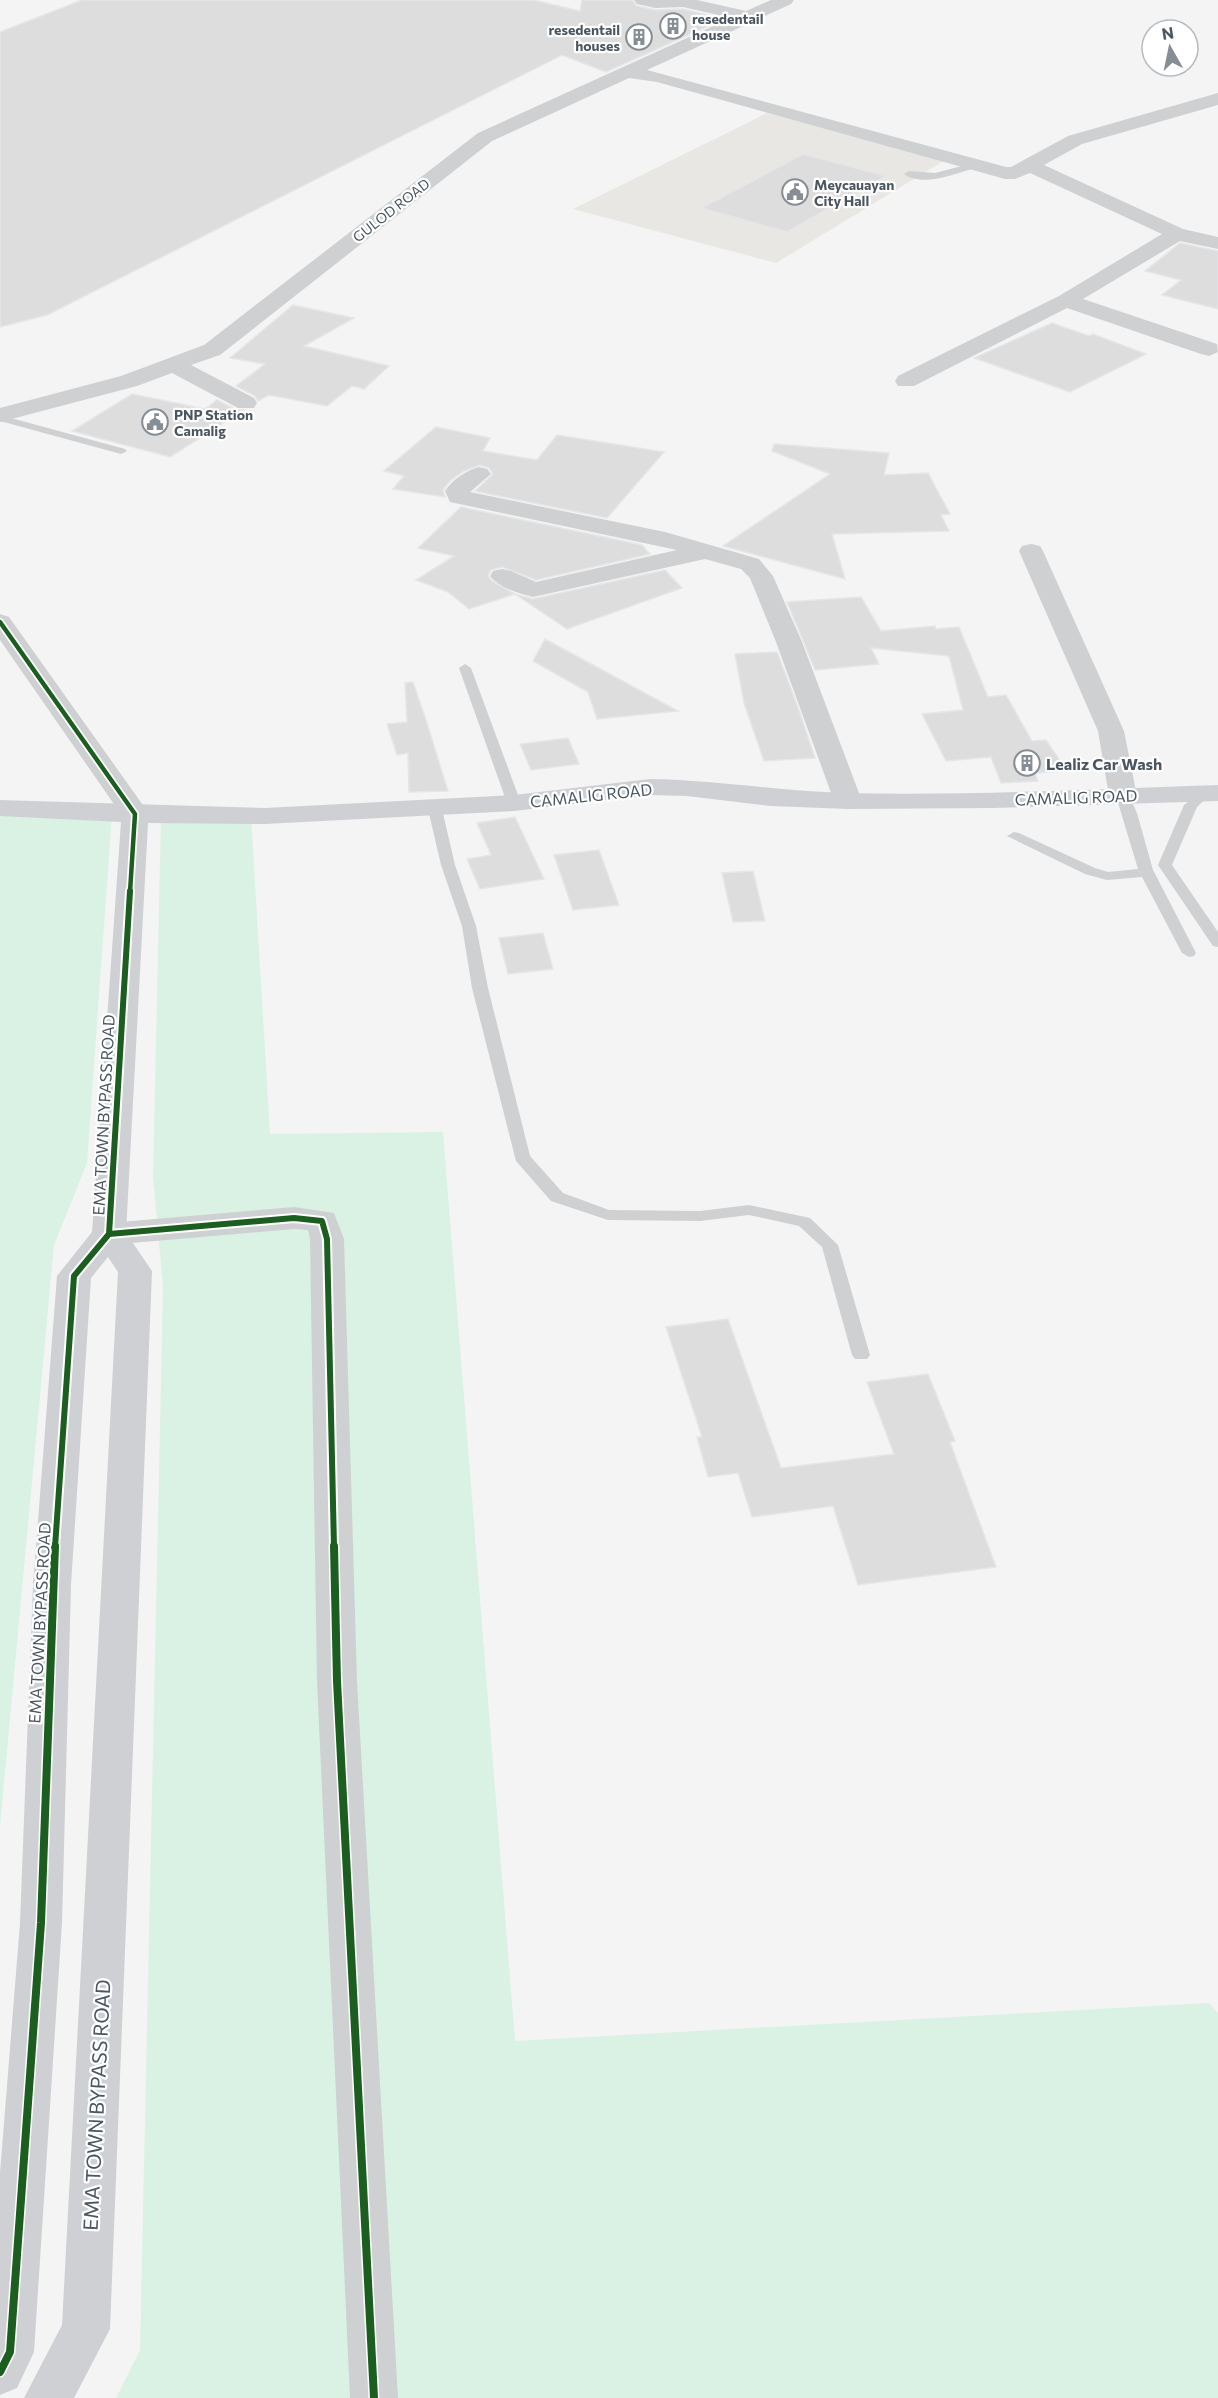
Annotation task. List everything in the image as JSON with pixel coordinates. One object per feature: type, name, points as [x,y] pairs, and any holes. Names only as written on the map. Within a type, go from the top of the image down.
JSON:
[{"type":"street","points":[[643,0],[655,3],[683,2],[749,17]]},
{"type":"street","name":"GULOD ROAD","points":[[0,416],[129,381],[212,350],[485,137],[785,0]]},
{"type":"street","points":[[625,72],[658,77],[973,166],[1015,173],[1075,140],[1218,99]]},
{"type":"street","points":[[1029,165],[1177,234],[1218,243]]},
{"type":"street","points":[[906,381],[1066,300],[1177,234]]},
{"type":"street","points":[[1066,300],[1209,349]]},
{"type":"street","points":[[174,364],[246,403]]},
{"type":"street","points":[[478,474],[457,491],[458,497],[665,539],[750,564],[761,576],[789,642],[848,801]]},
{"type":"street","points":[[502,576],[533,590],[706,551]]},
{"type":"street","points":[[1031,551],[1111,731],[1123,796]]},
{"type":"street","points":[[0,622],[135,814]]},
{"type":"street","name":"CAMALIG ROAD","points":[[0,808],[135,814],[265,816],[514,803],[650,787],[687,788],[771,798],[848,801],[1212,793]]},
{"type":"street","name":"EMA TOWN BYPASS ROAD","points":[[0,2372],[10,2352],[41,1923],[52,1585],[74,1276],[109,1234],[135,814]]},
{"type":"street","points":[[109,1234],[294,1218],[322,1221],[327,1239],[337,1682],[374,2398]]},
{"type":"street","name":"EMA TOWN BYPASS ROAD","points":[[48,2398],[86,2329],[135,1271],[109,1234]]},
{"type":"lane","points":[[909,174],[941,177],[961,168],[973,166]]},
{"type":"lane","points":[[0,416],[121,451]]},
{"type":"lane","points":[[465,668],[514,803]]},
{"type":"lane","points":[[1212,793],[1191,805],[1165,865],[1218,943]]},
{"type":"lane","points":[[1123,796],[1131,810],[1134,838],[1147,873],[1189,953]]},
{"type":"lane","points":[[435,808],[448,865],[469,926],[480,988],[522,1157],[557,1197],[608,1215],[700,1216],[749,1210],[804,1222],[830,1245],[861,1355]]},
{"type":"lane","points":[[1014,836],[1090,872],[1107,876],[1147,873]]},
{"type":"shaded area","points":[[767,113],[945,160],[776,263],[573,209]]},
{"type":"green space","points":[[0,809],[112,814],[87,1163],[54,1245],[0,1826]]},
{"type":"green space","points":[[161,815],[251,816],[270,1134],[443,1132],[515,2041],[1209,2003],[1218,2013],[1218,2398],[116,2398],[140,2350],[163,1287],[153,1177]]},
{"type":"building","points":[[82,0],[533,0],[580,11],[582,0],[632,0],[637,6],[655,10],[683,9],[724,19],[606,72],[562,55],[47,315],[0,327],[0,32]]},
{"type":"building","name":"Meycauayan City Hall","points":[[803,154],[886,176],[787,232],[702,208]]},
{"type":"building","points":[[1180,243],[1218,251],[1218,309],[1162,295],[1181,280],[1145,271]]},
{"type":"building","points":[[293,305],[354,318],[304,346],[389,366],[364,389],[352,386],[327,406],[269,395],[258,401],[255,396],[236,386],[265,364],[230,358]]},
{"type":"building","points":[[1052,323],[1089,336],[1093,334],[1146,354],[1070,392],[974,358]]},
{"type":"building","points":[[132,394],[205,409],[217,400],[237,410],[244,410],[170,457],[72,431]]},
{"type":"building","points":[[436,427],[490,438],[483,451],[537,460],[557,435],[664,452],[607,518],[475,491],[493,474],[489,468],[480,465],[464,471],[450,481],[443,490],[445,497],[393,489],[404,476],[384,471]]},
{"type":"building","points":[[774,444],[889,453],[884,475],[928,473],[950,514],[941,515],[949,531],[832,534],[845,579],[723,546],[830,474],[772,451]]},
{"type":"building","points":[[461,507],[642,545],[650,554],[536,580],[502,567],[491,570],[488,576],[492,581],[515,594],[469,609],[448,592],[416,580],[454,556],[418,548]]},
{"type":"building","points":[[665,570],[682,588],[567,629],[515,594],[533,599]]},
{"type":"building","points":[[861,597],[881,631],[935,626],[936,629],[959,627],[988,697],[1006,695],[1032,741],[1046,740],[1067,771],[1035,773],[1038,781],[1001,783],[991,757],[946,761],[922,714],[963,710],[949,656],[871,648],[879,664],[815,670],[787,602]]},
{"type":"building","points":[[545,639],[678,711],[597,719],[588,692],[533,661]]},
{"type":"building","points":[[777,652],[815,758],[764,761],[744,703],[735,654]]},
{"type":"building","points":[[413,682],[448,791],[409,792],[408,753],[397,755],[387,724],[407,722],[405,683]]},
{"type":"building","points":[[568,738],[579,764],[531,770],[520,744]]},
{"type":"building","points":[[515,817],[544,879],[480,889],[467,859],[491,855],[477,823]]},
{"type":"building","points":[[599,850],[619,905],[573,910],[554,855]]},
{"type":"building","points":[[753,871],[765,921],[733,922],[722,873]]},
{"type":"building","points":[[543,933],[553,969],[508,974],[499,938]]},
{"type":"building","points":[[728,1319],[781,1468],[894,1454],[867,1382],[928,1374],[955,1441],[950,1442],[996,1567],[858,1585],[833,1506],[752,1517],[738,1473],[708,1477],[697,1437],[702,1437],[666,1327]]},
{"type":"cycle path","points":[[0,622],[135,814],[109,1234],[74,1276],[52,1585],[41,1923],[10,2352],[0,2372]]},
{"type":"cycle path","points":[[109,1234],[294,1218],[322,1221],[327,1239],[337,1681],[374,2398]]},
{"type":"place","name":"resedentail house","points":[[673,26]]},
{"type":"place","name":"resedentail houses","points":[[639,37]]},
{"type":"place","name":"Meycauayan City Hall","points":[[795,192]]},
{"type":"place","name":"PNP Station Camalig","points":[[155,422]]},
{"type":"place","name":"Lealiz Car Wash","points":[[1027,763]]}]
